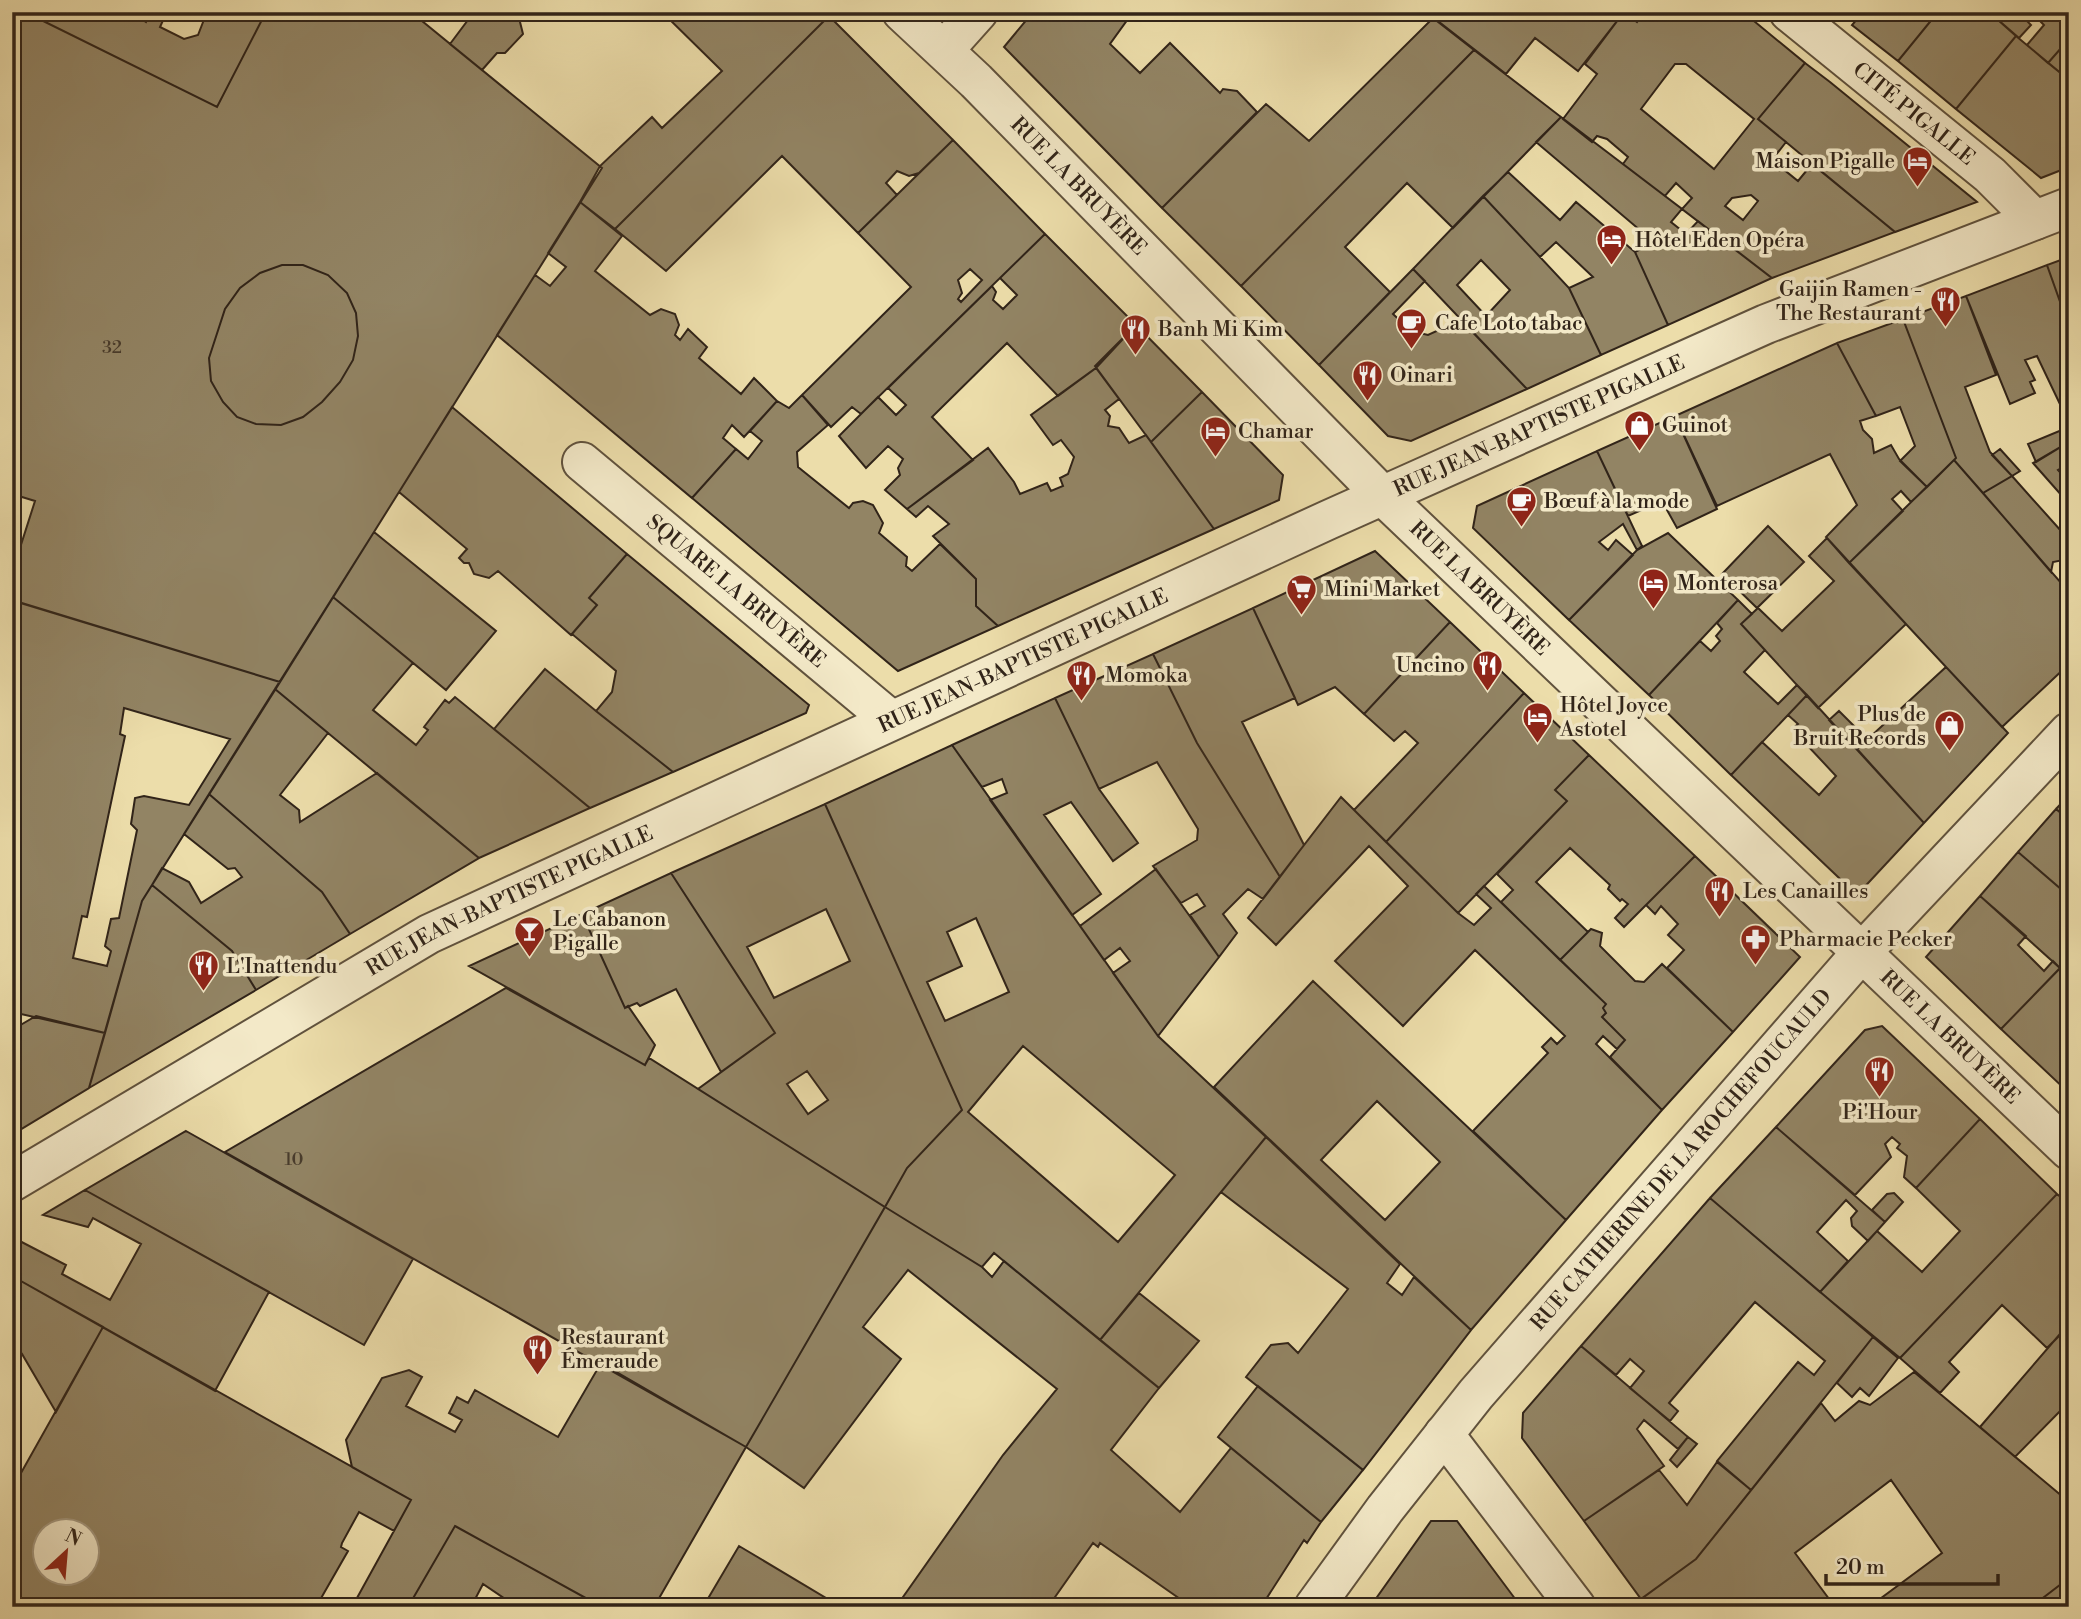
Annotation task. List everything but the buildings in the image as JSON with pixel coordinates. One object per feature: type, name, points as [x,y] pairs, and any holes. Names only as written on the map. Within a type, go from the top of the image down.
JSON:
[{"type":"street","name":"RUE LA BRUYÈRE","points":[[902,12],[944,50],[1382,495],[2069,1150]]},
{"type":"street","points":[[944,50],[978,12]]},
{"type":"street","name":"CITÉ PIGALLE","points":[[1789,12],[1990,175],[2052,214]]},
{"type":"street","name":"RUE JEAN-BAPTISTE PIGALLE","points":[[12,1182],[429,934],[1382,495],[1766,324],[2052,214]]},
{"type":"street","name":"SQUARE LA BRUYÈRE","points":[[583,461],[891,720]]},
{"type":"street","name":"RUE CATHERINE DE LA ROCHEFOUCAULD","points":[[1314,1607],[1444,1434],[1485,1384],[1862,953],[2069,732]]},
{"type":"street","points":[[1444,1434],[1576,1607]]},
{"type":"place","name":"Maison Pigalle","points":[[1918,188]]},
{"type":"place","name":"Hôtel Eden Opéra","points":[[1612,267]]},
{"type":"place","name":"Gaijin Ramen - The Restaurant","points":[[1945,328]]},
{"type":"place","name":"Cafe Loto tabac","points":[[1412,350]]},
{"type":"place","name":"Banh Mi Kim","points":[[1135,356]]},
{"type":"place","name":"Oinari","points":[[1367,402]]},
{"type":"place","name":"Guinot","points":[[1639,452]]},
{"type":"place","name":"Chamar","points":[[1215,458]]},
{"type":"place","name":"Bœuf à la mode","points":[[1521,528]]},
{"type":"place","name":"Monterosa","points":[[1654,610]]},
{"type":"place","name":"Mini Market","points":[[1301,616]]},
{"type":"place","name":"Uncino","points":[[1488,692]]},
{"type":"place","name":"Momoka","points":[[1082,702]]},
{"type":"place","name":"Hôtel Joyce Astotel","points":[[1537,744]]},
{"type":"place","name":"Plus de Bruit Records","points":[[1949,753]]},
{"type":"place","name":"Les Canailles","points":[[1720,918]]},
{"type":"place","name":"Le Cabanon Pigalle","points":[[530,958]]},
{"type":"place","name":"Pharmacie Pecker","points":[[1756,966]]},
{"type":"place","name":"L'Inattendu","points":[[203,993]]},
{"type":"place","name":"Pi'Hour","points":[[1880,1099]]},
{"type":"place","name":"Restaurant Émeraude","points":[[538,1376]]}]
